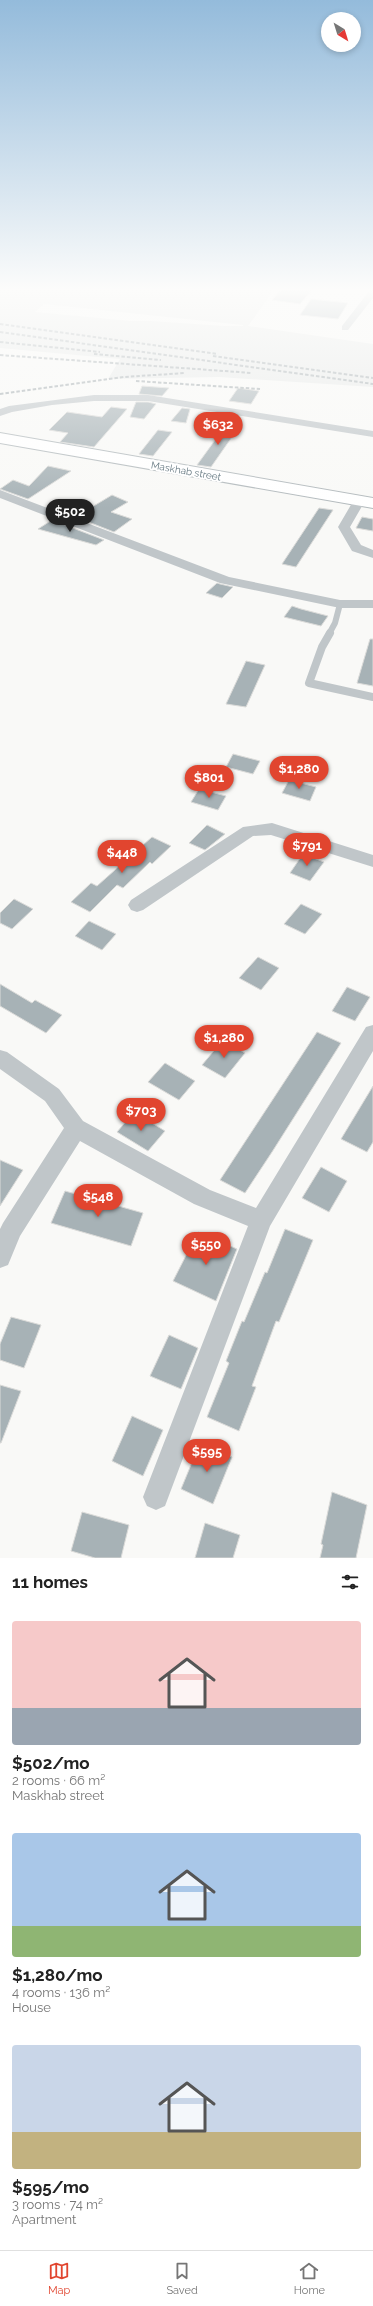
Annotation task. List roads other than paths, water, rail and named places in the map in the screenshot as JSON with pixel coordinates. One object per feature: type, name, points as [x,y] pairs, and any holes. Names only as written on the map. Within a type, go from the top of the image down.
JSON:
[{"type":"main road","name":"Maskhab street","points":[[0,438],[366,502]]},
{"type":"street","points":[[0,413],[9,409],[94,398],[148,398],[373,434]]},
{"type":"street","points":[[0,494],[225,580],[340,604],[373,604]]},
{"type":"street","points":[[366,502],[344,527],[356,548],[373,554]]},
{"type":"street","points":[[137,905],[250,831],[272,829],[373,861]]},
{"type":"street","points":[[156,1497],[261,1221],[373,1033]]},
{"type":"street","points":[[0,1058],[52,1095],[76,1128],[202,1197],[261,1221]]},
{"type":"street","points":[[0,1257],[5,1228],[76,1128]]},
{"type":"lane","points":[[340,604],[335,623],[322,647],[309,683],[320,687],[373,697]]},
{"type":"railway","points":[[108,363],[252,373]]},
{"type":"railway","points":[[220,363],[373,384]]},
{"type":"railway","points":[[262,363],[373,378]]},
{"type":"railway","points":[[0,394],[124,377],[185,373]]},
{"type":"railway","points":[[136,381],[260,389]]}]
